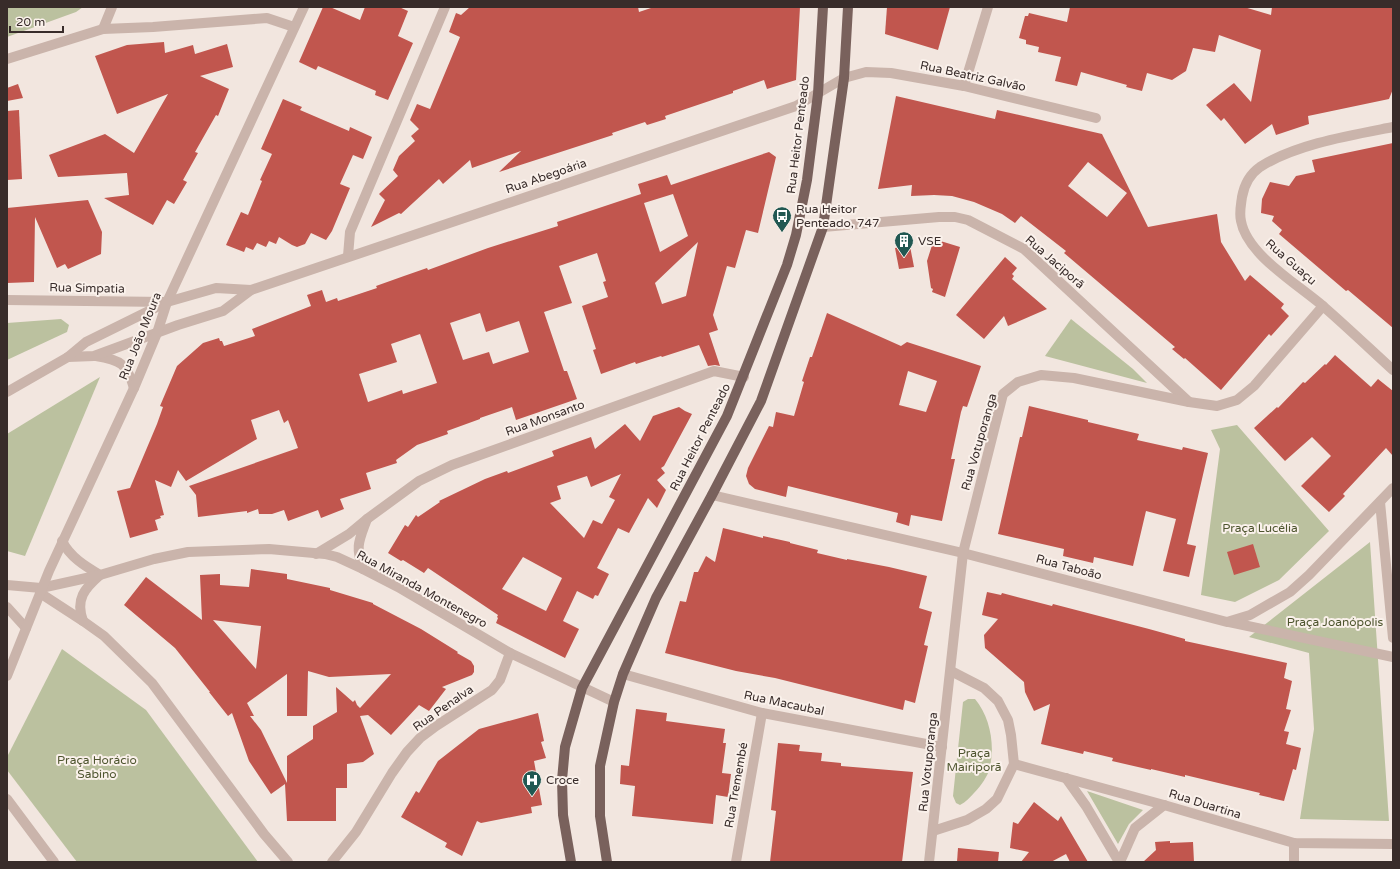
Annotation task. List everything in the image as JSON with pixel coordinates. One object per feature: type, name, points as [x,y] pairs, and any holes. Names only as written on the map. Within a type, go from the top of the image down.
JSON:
[{"type":"main road","name":"Rua Heitor Penteado","points":[[571,862],[562,815],[562,780],[565,747],[582,688],[728,416],[787,265],[799,224],[807,180],[818,94],[823,7]]},
{"type":"main road","points":[[607,862],[600,816],[600,766],[614,702],[623,674],[656,598],[761,402],[823,227],[844,78],[848,7]]},
{"type":"street","points":[[103,29],[112,7]]},
{"type":"street","name":"Rua João Moura","points":[[7,676],[62,541],[134,388],[157,333],[167,302],[304,7]]},
{"type":"street","points":[[348,256],[350,232],[445,7]]},
{"type":"street","points":[[964,86],[988,7]]},
{"type":"street","points":[[7,59],[103,29],[153,27],[268,18],[294,27]]},
{"type":"street","name":"Rua Beatriz Galvão","points":[[844,78],[866,72],[890,73],[964,86],[1096,118]]},
{"type":"street","name":"Rua Abegoária","points":[[68,357],[94,356],[223,311],[251,290],[796,106],[844,78]]},
{"type":"street","name":"Rua Guaçu","points":[[1393,127],[1338,139],[1294,151],[1275,158],[1259,168],[1250,178],[1244,190],[1241,207],[1241,221],[1246,235],[1261,256],[1323,306],[1393,370]]},
{"type":"street","name":"Rua Jaciporã","points":[[823,227],[939,217],[955,217],[968,220],[1024,249],[1189,402]]},
{"type":"street","name":"Rua Abegoária","points":[[7,392],[68,357],[86,342],[167,302],[216,288],[251,290]]},
{"type":"street","name":"Rua Simpatia","points":[[7,300],[167,302]]},
{"type":"street","name":"Rua Votuporanga","points":[[929,862],[963,553],[1003,394],[1018,382],[1040,375],[1074,378],[1189,402],[1216,406],[1237,400],[1254,386],[1323,306]]},
{"type":"street","points":[[94,356],[110,358],[121,363],[130,376],[134,388]]},
{"type":"street","name":"Rua Monsanto","points":[[316,554],[349,534],[419,481],[452,465],[714,372],[744,377]]},
{"type":"street","points":[[1227,622],[1250,615],[1290,592],[1309,575],[1393,488]]},
{"type":"street","name":"Rua Taboão","points":[[712,495],[963,553],[1227,622]]},
{"type":"street","points":[[1380,502],[1393,638]]},
{"type":"street","points":[[363,570],[358,555],[358,546],[368,519]]},
{"type":"street","points":[[62,541],[74,557],[100,575],[86,587],[82,595],[80,605],[83,621]]},
{"type":"street","name":"Rua Miranda Montenegro","points":[[41,591],[154,559],[188,552],[269,549],[337,557],[398,587],[510,653],[614,702]]},
{"type":"street","points":[[7,585],[41,591],[108,640],[152,683],[260,829],[288,862]]},
{"type":"street","points":[[7,607],[26,628]]},
{"type":"street","points":[[1227,622],[1393,657]]},
{"type":"street","name":"Rua Penalva","points":[[332,862],[356,832],[392,773],[407,752],[420,738],[436,726],[492,690],[500,680],[510,653]]},
{"type":"street","points":[[933,832],[967,820],[986,809],[997,799],[1014,764],[1008,720],[998,701],[984,688],[951,671]]},
{"type":"street","name":"Rua Macaubal","points":[[623,674],[762,713],[942,747]]},
{"type":"street","name":"Rua Tremembé","points":[[736,862],[762,713]]},
{"type":"street","name":"Rua Duartina","points":[[1014,764],[1164,805],[1294,843],[1393,844]]},
{"type":"street","points":[[1066,778],[1090,812],[1119,862]]},
{"type":"street","points":[[7,799],[54,862]]},
{"type":"street","points":[[1119,862],[1135,828],[1164,805]]},
{"type":"street","points":[[1294,843],[1294,862]]},
{"type":"green space","points":[[7,7],[83,7],[76,12],[7,37]]},
{"type":"green space","points":[[61,319],[69,325],[67,332],[7,360],[7,323]]},
{"type":"green space","points":[[1071,319],[1133,369],[1147,383],[1045,356]]},
{"type":"green space","points":[[100,377],[25,556],[7,551],[7,434]]},
{"type":"green space","name":"Praça Lucélia","points":[[1237,425],[1329,531],[1279,580],[1235,602],[1201,595],[1220,449],[1211,430]]},
{"type":"green space","name":"Praça Joanópolis","points":[[1370,542],[1389,821],[1300,819],[1314,729],[1309,653],[1249,637]]},
{"type":"green space","name":"Praça Horácio Sabino","points":[[62,649],[146,710],[258,862],[77,862],[7,770],[7,757]]},
{"type":"green space","name":"Praça Mairiporã","points":[[968,699],[975,699],[988,722],[992,749],[990,767],[984,781],[969,798],[960,805],[956,803],[953,796],[963,702]]},
{"type":"green space","points":[[1087,791],[1143,810],[1129,824],[1118,844]]},
{"type":"building","points":[[323,7],[330,7],[360,20],[365,7],[399,7],[408,11],[398,36],[413,43],[388,100],[375,95],[376,91],[318,66],[316,70],[299,62]]},
{"type":"building","points":[[470,7],[638,7],[639,12],[654,7],[800,7],[796,80],[767,89],[764,80],[733,91],[733,93],[665,116],[666,119],[647,125],[645,122],[612,133],[613,135],[499,172],[521,151],[472,168],[470,160],[443,184],[439,179],[401,214],[399,213],[371,227],[385,200],[379,194],[398,176],[393,170],[399,156],[415,141],[411,136],[419,129],[410,120],[417,104],[430,109],[460,37],[449,32],[456,13],[461,15]]},
{"type":"building","points":[[887,7],[950,7],[938,50],[885,34]]},
{"type":"building","points":[[1070,7],[1244,7],[1271,15],[1272,7],[1393,7],[1393,89],[1389,99],[1308,116],[1309,124],[1276,135],[1272,124],[1245,144],[1224,118],[1221,121],[1206,105],[1234,83],[1251,102],[1261,50],[1219,35],[1215,52],[1193,48],[1186,71],[1172,80],[1147,73],[1142,91],[1126,87],[1127,85],[1081,72],[1077,86],[1055,81],[1061,57],[1038,52],[1039,47],[1026,44],[1026,40],[1019,38],[1025,16],[1028,16],[1029,13],[1067,22]]},
{"type":"building","points":[[164,42],[165,53],[193,45],[195,54],[227,44],[233,67],[200,76],[229,89],[218,116],[216,115],[195,152],[198,153],[183,180],[187,182],[174,204],[167,200],[153,225],[104,198],[129,195],[127,173],[58,177],[49,155],[105,134],[134,153],[168,94],[117,114],[95,56],[127,45]]},
{"type":"building","points":[[18,84],[23,98],[7,101],[7,88]]},
{"type":"building","points":[[896,96],[995,119],[997,110],[1102,134],[1148,227],[1217,214],[1221,242],[1245,281],[1250,275],[1284,304],[1281,308],[1289,316],[1271,336],[1269,334],[1221,390],[1185,358],[1184,359],[1172,349],[1175,347],[1064,253],[1066,251],[1021,216],[1015,223],[1002,214],[974,202],[952,196],[911,196],[912,185],[878,189]],"holes":[[[1088,162],[1127,193],[1107,217],[1068,186]]]},
{"type":"building","points":[[283,99],[302,107],[300,110],[349,131],[350,127],[372,137],[363,159],[353,155],[340,184],[350,188],[332,231],[326,240],[311,233],[305,244],[297,247],[279,237],[276,244],[269,241],[266,247],[257,243],[253,250],[246,247],[244,252],[226,245],[241,212],[248,215],[262,181],[260,180],[272,154],[261,149]]},
{"type":"building","points":[[19,110],[22,179],[7,180],[7,111]]},
{"type":"building","points":[[1393,143],[1393,328],[1348,290],[1346,291],[1279,234],[1282,230],[1272,221],[1274,216],[1261,213],[1262,199],[1270,182],[1289,186],[1296,176],[1315,172],[1312,160]]},
{"type":"building","points":[[769,152],[776,157],[758,233],[746,230],[735,268],[727,266],[713,315],[718,330],[709,333],[720,366],[708,366],[699,345],[636,364],[635,362],[601,374],[593,350],[596,349],[582,306],[608,297],[603,282],[606,281],[597,253],[559,266],[572,303],[544,312],[564,371],[567,371],[577,399],[516,420],[512,407],[447,431],[448,434],[417,445],[396,460],[397,463],[366,473],[371,489],[340,499],[344,509],[321,518],[318,510],[288,521],[284,510],[272,514],[259,514],[258,509],[247,513],[247,511],[198,517],[196,495],[189,486],[298,448],[288,420],[284,423],[279,410],[251,420],[257,439],[186,481],[178,470],[171,487],[155,480],[164,515],[155,520],[158,530],[130,538],[117,491],[130,488],[157,424],[163,407],[160,406],[177,366],[203,343],[219,338],[224,346],[255,336],[252,329],[311,306],[307,295],[322,290],[326,302],[337,298],[338,301],[377,288],[376,286],[427,268],[428,270],[488,248],[558,226],[557,222],[641,194],[638,184],[667,175],[671,185]],"holes":[[[673,194],[688,236],[660,252],[644,203]],[[698,242],[686,296],[662,304],[655,283]],[[480,313],[486,332],[519,321],[529,352],[493,364],[489,352],[463,360],[450,323]],[[420,334],[437,383],[403,394],[402,390],[368,402],[359,374],[397,362],[391,344]]]},
{"type":"building","points":[[88,200],[102,232],[101,254],[68,269],[65,264],[57,268],[35,217],[34,282],[7,283],[7,208]]},
{"type":"building","points":[[934,239],[960,247],[945,297],[932,292],[933,289],[931,288],[927,261]]},
{"type":"building","name":"VSE","points":[[910,246],[914,267],[899,269],[895,248]]},
{"type":"building","points":[[1005,257],[1017,268],[1012,274],[1014,276],[1012,279],[1047,309],[1008,326],[1004,316],[984,339],[956,315]]},
{"type":"building","points":[[827,313],[901,346],[907,342],[981,366],[967,407],[963,406],[961,412],[951,459],[955,459],[942,521],[911,515],[909,526],[896,522],[898,513],[788,486],[786,497],[755,489],[749,484],[746,476],[748,468],[769,426],[773,427],[776,412],[794,416],[804,382],[802,381],[810,357],[812,357]],"holes":[[[908,371],[937,381],[926,412],[899,405]]]},
{"type":"building","points":[[1335,355],[1371,387],[1378,379],[1393,391],[1393,456],[1386,448],[1343,494],[1345,496],[1329,512],[1301,486],[1331,456],[1312,437],[1285,461],[1254,428],[1277,407],[1278,408],[1303,382],[1305,383],[1325,364],[1326,365]]},
{"type":"building","points":[[1029,406],[1139,434],[1137,440],[1182,450],[1183,447],[1208,453],[1187,544],[1196,546],[1189,577],[1163,571],[1176,519],[1146,511],[1133,566],[1094,557],[1093,563],[1063,556],[1064,549],[998,534],[1020,437],[1022,437]]},
{"type":"building","points":[[679,407],[692,414],[664,466],[661,468],[665,473],[657,480],[666,490],[657,508],[648,498],[629,533],[618,528],[597,568],[609,574],[598,596],[595,595],[593,599],[577,591],[563,621],[579,629],[565,658],[496,623],[498,615],[428,568],[424,573],[388,553],[405,525],[408,527],[416,515],[418,517],[440,502],[439,501],[485,479],[507,471],[508,473],[554,456],[552,451],[591,437],[595,449],[625,424],[640,441],[653,416]],"holes":[[[621,474],[609,497],[615,500],[602,524],[593,520],[584,538],[550,503],[561,499],[557,486],[587,476],[591,487]],[[523,557],[562,578],[546,611],[502,589]]]},
{"type":"building","points":[[723,528],[763,538],[763,536],[790,542],[818,550],[817,553],[927,576],[919,608],[932,612],[924,645],[928,646],[915,703],[905,700],[903,710],[775,678],[736,671],[665,653],[680,601],[686,602],[694,572],[698,572],[706,556],[715,562]]},
{"type":"building","points":[[1253,544],[1260,567],[1234,575],[1227,552]]},
{"type":"building","points":[[251,569],[287,574],[287,579],[330,588],[330,590],[373,603],[421,629],[458,652],[457,653],[471,661],[474,666],[474,672],[472,675],[442,687],[446,689],[429,711],[419,705],[391,735],[368,715],[360,716],[374,754],[363,762],[347,764],[347,788],[336,788],[336,821],[287,821],[285,784],[271,794],[249,761],[232,713],[228,716],[175,648],[124,605],[146,577],[202,620],[200,575],[220,574],[220,585],[249,587]],"holes":[[[213,620],[261,626],[256,669]],[[308,671],[329,677],[391,674],[360,708],[355,700],[353,702],[336,687],[337,712],[313,726],[313,739],[287,756],[287,783],[261,730],[250,716],[254,716],[247,703],[287,674],[287,716],[307,716]]]},
{"type":"building","points":[[987,592],[1001,595],[1002,593],[1052,606],[1053,604],[1185,639],[1185,641],[1287,663],[1284,678],[1292,681],[1286,709],[1291,710],[1284,731],[1289,732],[1286,744],[1301,748],[1296,770],[1293,769],[1284,801],[1259,795],[1260,793],[1185,775],[1185,777],[1112,761],[1113,758],[1084,751],[1083,754],[1041,744],[1050,704],[1034,711],[1025,692],[1024,682],[985,648],[984,635],[998,619],[982,615]]},
{"type":"building","points":[[636,709],[667,713],[666,721],[725,729],[723,743],[726,743],[722,773],[731,774],[728,797],[716,795],[713,824],[632,816],[635,786],[620,784],[621,765],[629,766]]},
{"type":"building","points":[[538,713],[544,741],[541,742],[546,758],[534,761],[542,805],[531,807],[532,813],[481,823],[477,821],[462,856],[445,847],[447,843],[401,817],[416,791],[419,793],[438,761],[479,729]]},
{"type":"building","points":[[778,743],[800,745],[799,751],[822,753],[821,761],[841,763],[841,766],[913,772],[902,862],[770,862],[776,811],[771,810]]},
{"type":"building","points":[[1034,802],[1058,821],[1061,816],[1088,862],[1070,862],[1066,854],[1051,862],[1021,862],[1029,852],[1010,848],[1013,822],[1018,824]]},
{"type":"building","points":[[1170,841],[1170,843],[1193,842],[1194,862],[1143,862],[1156,850],[1155,842]]},
{"type":"building","points":[[958,848],[999,852],[998,862],[957,862]]},
{"type":"place","name":"Rua Heitor Penteado, 747","points":[[782,233]]},
{"type":"place","name":"VSE","points":[[904,258]]},
{"type":"place","name":"Croce","points":[[532,797]]}]
